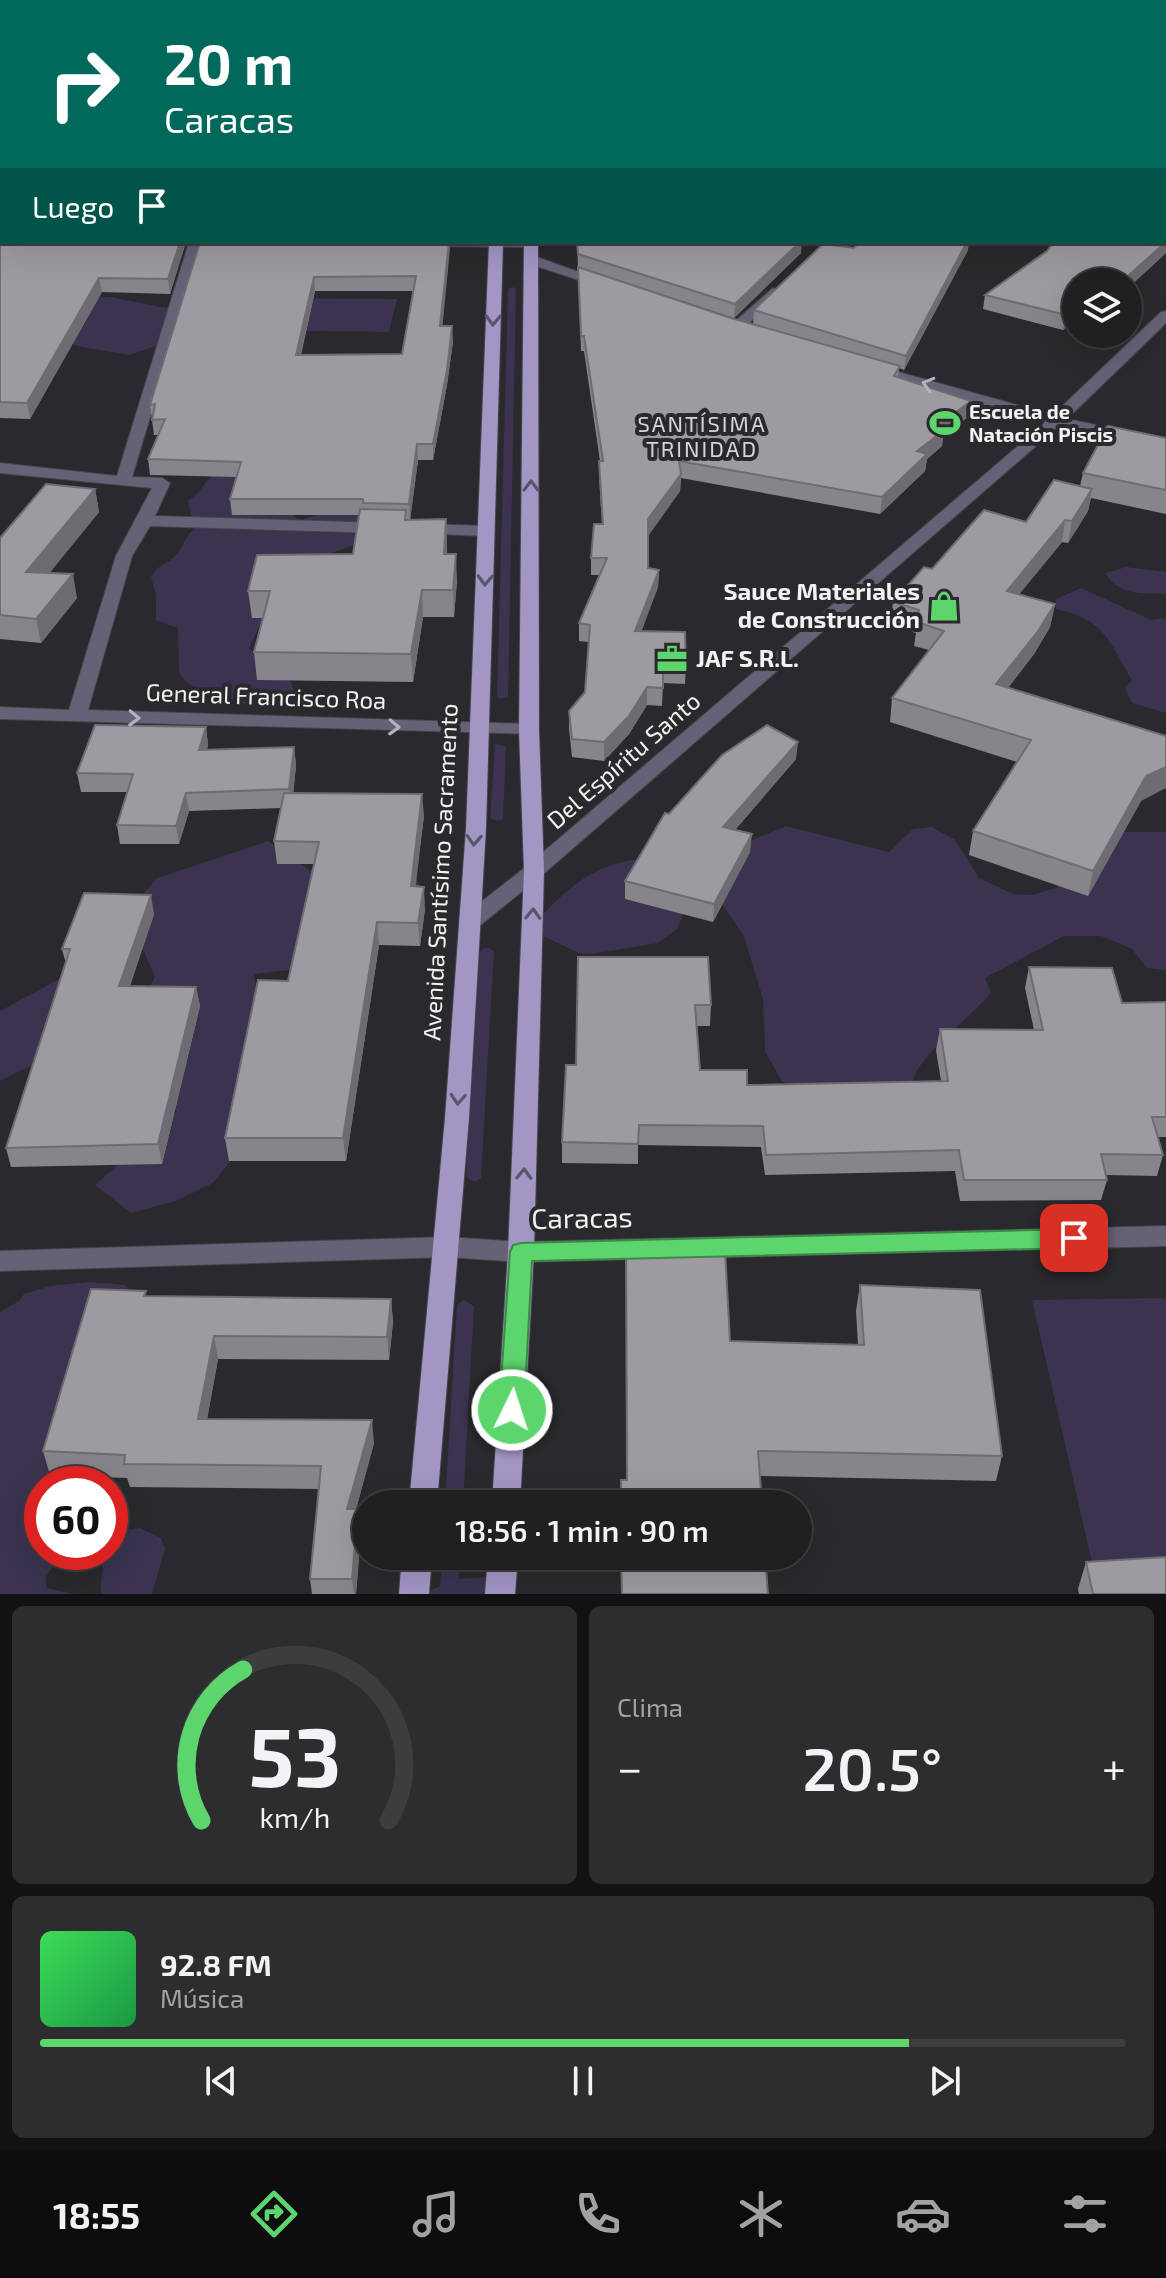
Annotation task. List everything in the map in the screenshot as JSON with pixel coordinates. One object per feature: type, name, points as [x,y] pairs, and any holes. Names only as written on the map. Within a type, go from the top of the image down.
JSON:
[{"type":"main road","name":"Avenida Santísimo Sacramento","points":[[424,1490],[448,1247],[470,922],[481,730],[496,244]]},
{"type":"main road","points":[[507,1490],[521,1252],[534,871],[529,730],[531,248]]},
{"type":"main road","points":[[414,1594],[416,1570]]},
{"type":"main road","points":[[500,1594],[502,1570]]},
{"type":"street","points":[[123,482],[195,244]]},
{"type":"street","points":[[508,244],[531,248],[619,289]]},
{"type":"street","points":[[736,328],[780,285]]},
{"type":"street","name":"Del Espíritu Santo","points":[[470,922],[534,871],[1056,421],[1166,315]]},
{"type":"street","points":[[856,364],[1056,421],[1166,444]]},
{"type":"street","points":[[0,468],[123,482],[162,483],[145,521],[124,556],[77,716]]},
{"type":"street","points":[[145,521],[486,531]]},
{"type":"street","name":"General Francisco Roa","points":[[0,713],[529,730]]},
{"type":"street","name":"Caracas","points":[[0,1261],[448,1247],[521,1252],[1166,1236]]},
{"type":"shaded area","points":[[508,289],[516,289],[508,697],[501,699],[497,697]]},
{"type":"shaded area","points":[[110,297],[187,312],[185,336],[129,355],[83,347],[24,331],[70,298]]},
{"type":"shaded area","points":[[264,298],[397,299],[389,332],[252,330]]},
{"type":"shaded area","points":[[228,468],[278,499],[299,521],[334,509],[378,511],[385,524],[351,546],[308,562],[260,603],[262,621],[249,648],[289,678],[297,697],[287,706],[243,704],[200,691],[179,673],[178,628],[156,620],[156,594],[151,578],[178,553],[194,529],[188,501],[209,479]]},
{"type":"shaded area","points":[[1126,567],[1166,572],[1166,594],[1124,589],[1105,573]]},
{"type":"shaded area","points":[[1081,588],[1151,620],[1166,618],[1166,713],[1132,703],[1125,688],[1132,680],[1103,633],[1085,619],[1056,609],[1056,599]]},
{"type":"shaded area","points":[[495,744],[506,746],[503,819],[498,821],[490,818]]},
{"type":"shaded area","points":[[786,826],[889,852],[913,829],[932,827],[955,840],[979,878],[1013,894],[1032,895],[1059,887],[1099,864],[1115,832],[1166,832],[1166,970],[1147,968],[1132,949],[1101,936],[1064,936],[985,978],[991,993],[918,1069],[913,1081],[912,1104],[782,1082],[765,1051],[763,999],[744,937],[717,896],[728,855]]},
{"type":"shaded area","points":[[268,841],[309,870],[334,866],[407,867],[419,883],[418,902],[342,964],[254,974],[257,1003],[232,1159],[213,1183],[176,1201],[131,1213],[95,1185],[177,1112],[156,1090],[136,1012],[155,977],[127,913],[157,878]]},
{"type":"shaded area","points":[[642,859],[683,915],[677,929],[658,943],[591,954],[579,953],[543,936],[541,916],[575,885],[598,870]]},
{"type":"shaded area","points":[[486,947],[494,951],[481,1178],[474,1182],[466,1177],[480,951]]},
{"type":"shaded area","points":[[76,970],[38,1062],[0,1081],[0,1011]]},
{"type":"shaded area","points":[[90,1282],[125,1285],[133,1293],[62,1466],[24,1466],[24,1570],[50,1570],[46,1576],[46,1588],[74,1594],[0,1594],[0,1312],[19,1301],[24,1294],[50,1286]]},
{"type":"shaded area","points":[[1166,1298],[1166,1570],[1094,1571],[1032,1300]]},
{"type":"shaded area","points":[[464,1300],[474,1306],[464,1490],[446,1490],[457,1305]]},
{"type":"shaded area","points":[[140,1528],[161,1538],[165,1549],[152,1594],[101,1594],[103,1570],[128,1570],[128,1530]]},
{"type":"shaded area","points":[[441,1570],[459,1570],[459,1579],[487,1577],[495,1594],[424,1594],[440,1586]]},
{"type":"building","points":[[0,244],[179,244],[168,279],[99,278],[27,403],[0,402]]},
{"type":"building","points":[[199,244],[449,244],[440,326],[452,326],[447,370],[433,444],[417,444],[409,504],[363,503],[363,499],[230,499],[241,462],[148,459],[165,419],[152,420],[155,404],[150,405]],"holes":[[[416,276],[402,354],[296,355],[314,277]]]},
{"type":"building","points":[[577,244],[798,244],[735,304],[578,254]]},
{"type":"building","points":[[823,244],[854,248],[857,244],[966,244],[906,356],[754,310]]},
{"type":"building","points":[[1052,244],[1164,244],[1137,268],[1062,268],[1062,314],[985,295]]},
{"type":"building","points":[[578,267],[731,318],[900,366],[894,376],[971,401],[936,427],[944,430],[917,451],[927,454],[882,497],[679,461],[681,474],[648,519],[648,568],[659,570],[635,631],[685,632],[686,666],[663,666],[663,688],[647,687],[629,716],[604,742],[572,739],[569,711],[585,692],[590,625],[579,623],[607,558],[591,558],[594,524],[603,524],[599,461],[603,461],[584,336],[581,336]]},
{"type":"building","points":[[1108,426],[1166,438],[1166,490],[1083,473]]},
{"type":"building","points":[[1054,480],[1092,489],[1072,521],[1065,520],[1007,591],[1055,604],[996,684],[1166,736],[1166,767],[1146,776],[1093,871],[973,831],[1031,740],[892,698],[944,631],[917,622],[919,610],[893,602],[924,567],[932,569],[984,510],[1026,522]]},
{"type":"building","points":[[46,484],[95,489],[26,572],[73,574],[36,619],[0,615],[0,538]]},
{"type":"building","points":[[360,509],[406,510],[405,520],[446,519],[444,554],[456,554],[453,590],[422,590],[411,654],[254,652],[270,591],[248,591],[257,555],[353,554]]},
{"type":"building","points":[[95,725],[206,727],[199,750],[294,747],[289,789],[186,793],[176,826],[117,825],[133,774],[77,773]]},
{"type":"building","points":[[767,725],[798,742],[723,827],[752,834],[714,904],[625,881],[665,813],[669,814],[722,755]]},
{"type":"building","points":[[284,793],[422,794],[411,886],[424,887],[418,923],[377,922],[343,1138],[225,1138],[258,980],[288,981],[319,842],[274,841]]},
{"type":"building","points":[[84,893],[151,895],[119,986],[196,987],[158,1144],[6,1148],[70,949],[62,949]]},
{"type":"building","points":[[578,957],[708,957],[711,1005],[695,1005],[700,1070],[747,1070],[747,1085],[948,1081],[940,1029],[1043,1030],[1029,967],[1112,968],[1122,1003],[1166,1002],[1166,1117],[1152,1117],[1163,1155],[1101,1154],[1107,1180],[964,1180],[959,1150],[766,1155],[763,1126],[639,1125],[638,1144],[562,1142],[566,1065],[576,1065]]},
{"type":"building","points":[[626,1250],[725,1250],[730,1341],[864,1345],[860,1285],[980,1290],[1002,1456],[758,1451],[761,1490],[621,1490],[621,1480],[627,1480]]},
{"type":"building","points":[[91,1289],[146,1291],[144,1296],[391,1299],[387,1337],[214,1336],[198,1419],[372,1420],[347,1509],[352,1509],[352,1579],[310,1579],[321,1466],[124,1464],[125,1455],[43,1451]]},
{"type":"building","points":[[1166,1557],[1166,1594],[1093,1594],[1086,1562]]},
{"type":"building","points":[[621,1570],[766,1570],[768,1594],[622,1594]]},
{"type":"place","name":"Escuela de Natación Piscis","points":[[945,423]]},
{"type":"place","name":"Sauce Materiales de Construcción","points":[[944,606]]},
{"type":"place","name":"JAF S.R.L.","points":[[672,659]]},
{"type":"district","name":"SANTÍSIMA TRINIDAD","points":[[702,436]]},
{"type":"route","points":[[512,1410],[521,1252],[1074,1238]]}]
